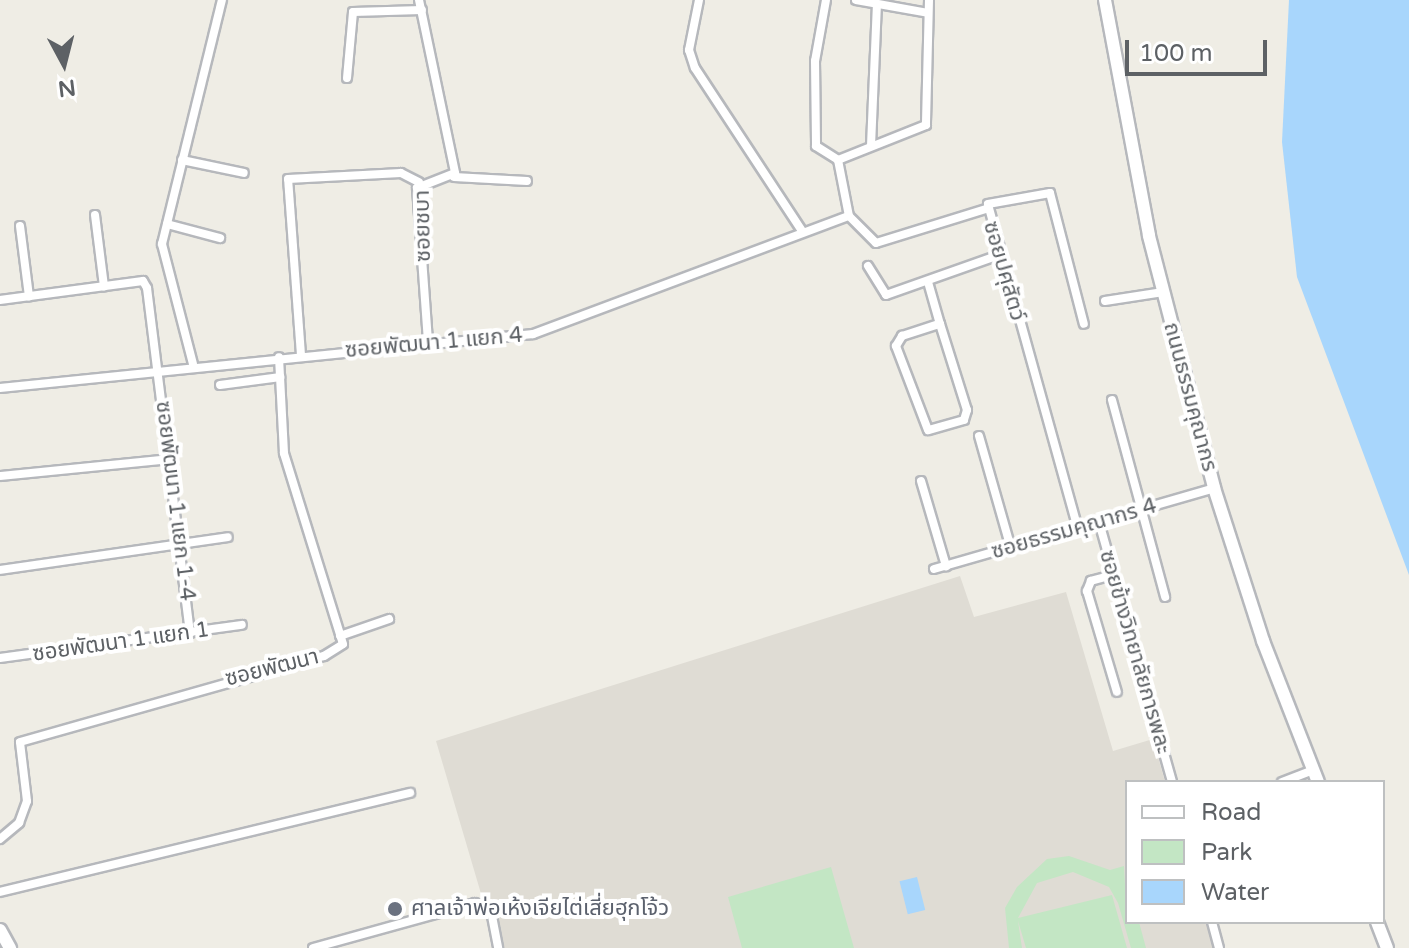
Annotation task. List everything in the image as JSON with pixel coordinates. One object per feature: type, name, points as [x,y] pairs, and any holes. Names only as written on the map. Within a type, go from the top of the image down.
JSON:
[{"type":"street","points":[[193,364],[164,260],[167,224],[222,0]]},
{"type":"street","name":"ซอยชบา","points":[[419,0],[454,177],[419,182],[428,342]]},
{"type":"street","points":[[699,0],[689,50],[695,68],[802,231]]},
{"type":"street","points":[[826,0],[815,61],[816,146],[838,160],[849,216],[876,243],[986,209]]},
{"type":"street","points":[[856,0],[928,13]]},
{"type":"street","points":[[838,160],[926,125],[929,0]]},
{"type":"street","name":"ถนนธรรมคุณากร","points":[[1105,0],[1163,292],[1214,488],[1316,776]]},
{"type":"street","points":[[871,146],[877,4]]},
{"type":"street","points":[[347,78],[353,12],[422,10]]},
{"type":"street","points":[[182,160],[244,173]]},
{"type":"street","points":[[301,355],[288,179],[401,173],[419,182]]},
{"type":"street","points":[[454,177],[527,181]]},
{"type":"street","name":"ซอยปศุสัตว์","points":[[1078,529],[986,209],[992,202],[1050,193],[1084,324]]},
{"type":"street","points":[[0,300],[104,286],[95,215]]},
{"type":"street","name":"ซอยพัฒนา 1 แยก 4","points":[[0,388],[193,364],[546,331],[802,231],[849,216]]},
{"type":"street","points":[[167,224],[220,238]]},
{"type":"street","points":[[20,226],[29,296]]},
{"type":"street","points":[[868,266],[886,295],[999,255]]},
{"type":"street","name":"ซอยพัฒนา 1 แยก 1-4","points":[[104,286],[143,281],[147,288],[182,544],[190,633]]},
{"type":"street","points":[[928,282],[940,324],[966,416],[928,430],[920,423],[896,346],[902,336],[940,324]]},
{"type":"street","points":[[1105,301],[1163,292]]},
{"type":"street","name":"ซอยพัฒนา","points":[[0,839],[19,823],[27,801],[20,742],[324,656],[343,644],[284,453],[279,357]]},
{"type":"street","points":[[220,385],[280,377]]},
{"type":"street","points":[[1112,400],[1165,597]]},
{"type":"street","points":[[979,436],[1011,548]]},
{"type":"street","points":[[0,476],[169,459]]},
{"type":"street","points":[[921,481],[946,566]]},
{"type":"street","name":"ซอยธรรมคุณากร 4","points":[[934,569],[1214,488]]},
{"type":"street","name":"ซอยข้างวิทยาลัยการพละ","points":[[1099,522],[1171,780]]},
{"type":"street","points":[[0,570],[228,537]]},
{"type":"street","points":[[1113,575],[1091,581],[1087,591],[1117,692]]},
{"type":"street","points":[[340,636],[389,619]]},
{"type":"street","name":"ซอยพัฒนา 1 แยก 1","points":[[0,658],[242,625]]},
{"type":"street","points":[[1293,780],[1316,776]]},
{"type":"street","points":[[0,892],[410,793]]},
{"type":"street","points":[[313,948],[475,903],[491,911],[498,948]]},
{"type":"street","points":[[1213,924],[1219,948]]},
{"type":"street","points":[[1378,924],[1387,948]]},
{"type":"street","points":[[0,930],[10,948]]},
{"type":"shaded area","points":[[960,576],[974,617],[1066,592],[1113,751],[1153,739],[1164,780],[1125,780],[1125,924],[1207,924],[1213,948],[497,948],[436,741]]},
{"type":"green space","points":[[1069,856],[1110,870],[1124,866],[1125,924],[1140,924],[1146,948],[1131,948],[1118,903],[1109,887],[1073,872],[1037,883],[1018,918],[1112,895],[1127,948],[1026,948],[1018,921],[1022,948],[1009,948],[1005,908],[1017,887],[1047,859]]},
{"type":"green space","points":[[831,867],[854,948],[742,948],[728,897]]},
{"type":"water","points":[[1289,0],[1409,0],[1409,575],[1297,277],[1282,142]]},
{"type":"water","points":[[917,877],[925,910],[908,914],[900,881]]},
{"type":"place","name":"ศาลเจ้าพ่อเห้งเจียไต่เสี่ยฮุกโจ้ว","points":[[395,909]]}]
